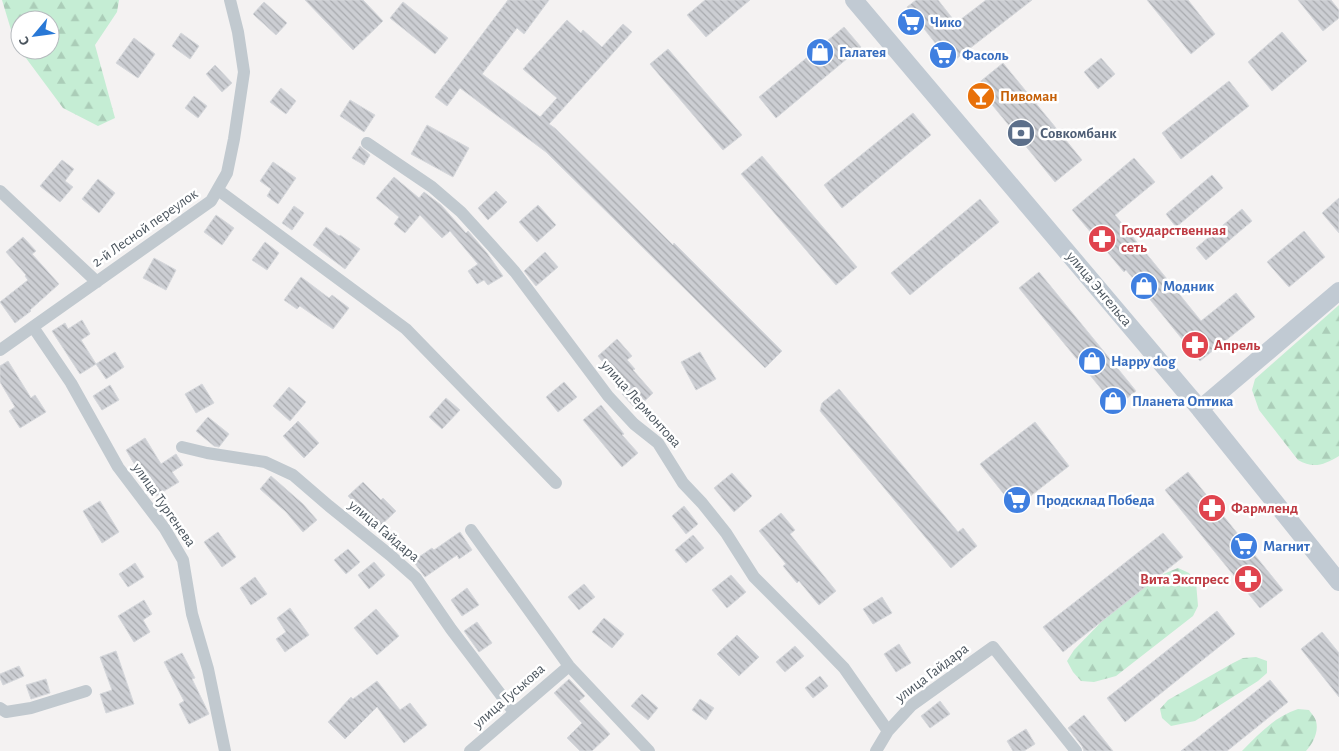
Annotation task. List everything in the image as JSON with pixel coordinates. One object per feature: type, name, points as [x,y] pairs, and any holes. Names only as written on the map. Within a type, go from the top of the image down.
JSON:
[{"type":"main road","name":"улица Энгельса","points":[[854,0],[1200,409],[1339,582]]},
{"type":"main road","points":[[1200,409],[1339,291]]},
{"type":"street","name":"2-й Лесной переулок","points":[[0,350],[211,201],[227,173],[244,72],[238,32],[230,0]]},
{"type":"street","name":"улица Лермонтова","points":[[367,143],[432,187],[461,212],[515,272],[608,396],[634,424],[658,443],[683,483],[726,533],[754,578],[844,668],[888,731]]},
{"type":"street","points":[[218,190],[406,330],[556,483]]},
{"type":"street","points":[[0,191],[97,282]]},
{"type":"street","name":"улица Тургенева","points":[[33,326],[72,383],[118,467],[165,529],[183,560],[192,614],[208,669],[225,751]]},
{"type":"street","name":"улица Гайдара","points":[[182,447],[264,462],[292,475],[390,554],[416,578],[451,629],[514,712]]},
{"type":"street","points":[[471,530],[569,666],[648,751]]},
{"type":"street","name":"улица Гайдара","points":[[876,751],[888,731],[912,705],[993,647],[1076,751]]},
{"type":"street","name":"улица Гуськова","points":[[470,751],[569,666]]},
{"type":"street","points":[[0,708],[6,712],[31,708],[86,691]]},
{"type":"green space","points":[[2,0],[119,0],[117,12],[95,45],[115,118],[98,126],[63,108],[27,60],[60,60],[60,10],[10,10],[10,26]]},
{"type":"green space","points":[[1339,305],[1339,456],[1318,465],[1303,463],[1298,460],[1259,410],[1252,390],[1255,379]]},
{"type":"green space","points":[[1178,568],[1189,573],[1196,582],[1198,606],[1193,616],[1116,676],[1094,682],[1081,681],[1067,661],[1074,650],[1108,615],[1156,577]]},
{"type":"green space","points":[[1256,657],[1267,661],[1267,673],[1258,681],[1195,721],[1171,726],[1162,718],[1160,709],[1168,700],[1243,658]]},
{"type":"green space","points":[[1298,709],[1309,710],[1316,721],[1315,737],[1306,751],[1242,751],[1274,721]]},
{"type":"building","points":[[305,0],[363,0],[383,21],[353,50]]},
{"type":"building","points":[[508,0],[549,0],[524,34],[517,28],[482,74],[540,117],[557,98],[523,69],[567,20],[581,33],[583,30],[602,47],[623,24],[632,32],[549,124],[673,245],[674,243],[782,351],[765,368],[546,152],[460,88],[447,106],[435,97]]},
{"type":"building","points":[[705,0],[750,0],[706,37],[687,15]]},
{"type":"building","points":[[916,0],[938,0],[956,23],[986,0],[1032,0],[951,63],[907,7]]},
{"type":"building","points":[[1147,0],[1188,0],[1215,34],[1191,54]]},
{"type":"building","points":[[1298,0],[1331,0],[1339,10],[1339,18],[1323,31]]},
{"type":"building","points":[[264,2],[287,23],[276,35],[253,14]]},
{"type":"building","points":[[403,2],[448,38],[435,54],[390,18]]},
{"type":"building","points":[[844,27],[861,47],[776,118],[759,97]]},
{"type":"building","points":[[1282,32],[1307,61],[1272,91],[1248,62]]},
{"type":"building","points":[[181,33],[199,46],[190,59],[172,46]]},
{"type":"building","points":[[134,38],[155,54],[138,78],[116,63]]},
{"type":"building","points":[[668,49],[742,135],[723,150],[650,64]]},
{"type":"building","points":[[1101,58],[1115,74],[1098,89],[1084,72]]},
{"type":"building","points":[[1003,63],[1082,160],[1055,182],[976,85]]},
{"type":"building","points":[[215,65],[232,83],[222,92],[206,74]]},
{"type":"building","points":[[1229,81],[1249,106],[1181,159],[1162,133]]},
{"type":"building","points":[[281,88],[296,101],[286,114],[270,102]]},
{"type":"building","points":[[194,96],[207,106],[198,118],[185,108]]},
{"type":"building","points":[[350,100],[375,115],[364,132],[340,116]]},
{"type":"building","points":[[913,113],[931,135],[842,208],[824,185]]},
{"type":"building","points":[[427,125],[469,148],[453,177],[411,154]]},
{"type":"building","points":[[360,146],[370,155],[364,165],[352,158]]},
{"type":"building","points":[[762,156],[857,267],[836,285],[741,174]]},
{"type":"building","points":[[1134,158],[1155,182],[1115,215],[1201,321],[1236,293],[1255,317],[1200,361],[1126,270],[1124,272],[1072,210]]},
{"type":"building","points":[[62,160],[74,169],[65,181],[73,187],[60,202],[40,186]]},
{"type":"building","points":[[273,162],[296,178],[278,204],[267,196],[271,189],[260,181]]},
{"type":"building","points":[[1212,175],[1223,188],[1176,227],[1166,214]]},
{"type":"building","points":[[394,177],[419,198],[424,192],[441,205],[466,233],[468,231],[503,276],[488,285],[484,280],[477,284],[468,271],[478,264],[450,231],[442,238],[420,215],[405,233],[394,224],[399,217],[376,198]]},
{"type":"building","points":[[98,179],[115,193],[99,213],[82,199]]},
{"type":"building","points":[[496,191],[507,202],[488,220],[478,208]]},
{"type":"building","points":[[1339,198],[1339,233],[1322,213]]},
{"type":"building","points":[[980,199],[999,222],[910,295],[891,273]]},
{"type":"building","points":[[538,205],[556,225],[537,242],[519,222]]},
{"type":"building","points":[[294,206],[304,213],[292,230],[282,223]]},
{"type":"building","points":[[1242,209],[1252,221],[1206,260],[1196,248]]},
{"type":"building","points":[[216,215],[234,228],[222,245],[204,232]]},
{"type":"building","points":[[326,227],[360,249],[345,269],[313,245]]},
{"type":"building","points":[[1304,231],[1325,257],[1289,287],[1267,262]]},
{"type":"building","points":[[23,237],[36,251],[32,254],[59,284],[31,311],[15,323],[0,302],[28,280],[26,275],[6,252]]},
{"type":"building","points":[[265,242],[279,253],[267,270],[252,260]]},
{"type":"building","points":[[545,252],[558,267],[536,286],[524,271]]},
{"type":"building","points":[[154,258],[176,270],[166,290],[143,278]]},
{"type":"building","points":[[1039,272],[1136,391],[1116,407],[1019,288]]},
{"type":"building","points":[[301,277],[329,298],[332,295],[349,308],[333,329],[300,306],[297,309],[284,300]]},
{"type":"building","points":[[82,320],[90,334],[81,340],[96,364],[80,374],[52,331],[65,323],[68,329]]},
{"type":"building","points":[[617,339],[632,356],[627,360],[635,369],[633,370],[653,393],[636,409],[622,394],[624,392],[608,373],[610,371],[598,356]]},
{"type":"building","points":[[115,352],[124,367],[106,379],[96,364]]},
{"type":"building","points":[[700,352],[716,379],[696,390],[681,362]]},
{"type":"building","points":[[8,361],[31,398],[35,395],[46,412],[20,428],[9,411],[15,407],[0,382],[0,366]]},
{"type":"building","points":[[564,382],[577,397],[558,412],[546,397]]},
{"type":"building","points":[[202,384],[214,403],[196,413],[185,394]]},
{"type":"building","points":[[110,385],[119,400],[102,410],[93,396]]},
{"type":"building","points":[[289,387],[306,402],[290,421],[273,406]]},
{"type":"building","points":[[839,389],[958,532],[963,528],[977,546],[951,568],[820,411],[822,403]]},
{"type":"building","points":[[446,398],[460,410],[442,429],[429,417]]},
{"type":"building","points":[[601,405],[624,434],[622,435],[638,453],[622,467],[583,420]]},
{"type":"building","points":[[208,417],[229,434],[219,447],[214,446],[196,431]]},
{"type":"building","points":[[298,421],[319,443],[304,458],[283,436]]},
{"type":"building","points":[[1035,422],[1069,466],[1015,508],[980,464]]},
{"type":"building","points":[[145,438],[161,464],[176,454],[183,465],[172,472],[179,482],[156,496],[126,450]]},
{"type":"building","points":[[1188,472],[1283,590],[1260,608],[1165,490]]},
{"type":"building","points":[[732,473],[752,496],[734,512],[714,488]]},
{"type":"building","points":[[271,476],[303,504],[317,520],[303,532],[286,512],[260,489]]},
{"type":"building","points":[[363,482],[381,500],[383,498],[396,511],[378,528],[348,496]]},
{"type":"building","points":[[100,501],[119,532],[102,543],[83,511]]},
{"type":"building","points":[[684,506],[698,524],[686,534],[672,516]]},
{"type":"building","points":[[781,513],[795,530],[790,534],[836,591],[819,605],[799,581],[797,583],[783,566],[786,564],[759,531]]},
{"type":"building","points":[[218,532],[236,557],[222,567],[204,542]]},
{"type":"building","points":[[460,532],[472,550],[459,559],[457,555],[425,577],[413,561],[432,548],[434,550]]},
{"type":"building","points":[[1163,533],[1183,557],[1063,652],[1043,627]]},
{"type":"building","points":[[693,535],[704,548],[686,563],[675,550]]},
{"type":"building","points":[[348,549],[360,562],[346,574],[334,560]]},
{"type":"building","points":[[374,562],[385,575],[369,589],[358,575]]},
{"type":"building","points":[[135,563],[144,577],[128,587],[119,574]]},
{"type":"building","points":[[731,575],[746,592],[727,608],[712,590]]},
{"type":"building","points":[[255,577],[267,594],[251,605],[240,588]]},
{"type":"building","points":[[584,584],[595,597],[579,610],[568,597]]},
{"type":"building","points":[[467,588],[479,605],[462,616],[451,600]]},
{"type":"building","points":[[882,597],[892,613],[873,624],[863,609]]},
{"type":"building","points":[[144,600],[152,614],[143,620],[150,632],[134,642],[118,616]]},
{"type":"building","points":[[290,608],[309,635],[285,652],[276,639],[286,632],[277,618]]},
{"type":"building","points":[[376,609],[399,636],[377,655],[354,628]]},
{"type":"building","points":[[1217,611],[1235,634],[1125,722],[1107,698]]},
{"type":"building","points":[[604,618],[624,634],[612,648],[592,632]]},
{"type":"building","points":[[477,622],[492,643],[479,652],[464,631]]},
{"type":"building","points":[[1322,632],[1339,653],[1339,697],[1301,649]]},
{"type":"building","points":[[737,635],[759,657],[739,676],[717,654]]},
{"type":"building","points":[[899,644],[911,663],[896,672],[884,654]]},
{"type":"building","points":[[795,646],[804,656],[785,672],[776,662]]},
{"type":"building","points":[[116,651],[134,704],[106,713],[100,694],[112,690],[100,657]]},
{"type":"building","points":[[182,653],[195,678],[192,679],[209,714],[189,724],[179,704],[184,701],[164,662]]},
{"type":"building","points":[[19,666],[24,676],[3,685],[0,674]]},
{"type":"building","points":[[820,676],[828,686],[813,698],[805,688]]},
{"type":"building","points":[[46,679],[50,693],[31,699],[26,685]]},
{"type":"building","points":[[569,679],[585,696],[579,701],[610,734],[592,751],[580,751],[567,738],[582,723],[554,693]]},
{"type":"building","points":[[1270,680],[1288,702],[1227,751],[1181,751]]},
{"type":"building","points":[[377,681],[400,710],[410,703],[427,725],[404,743],[377,707],[345,739],[328,722],[351,697],[353,699]]},
{"type":"building","points":[[642,694],[658,708],[648,720],[631,706]]},
{"type":"building","points":[[700,699],[714,708],[706,720],[692,710]]},
{"type":"building","points":[[940,701],[950,714],[930,728],[921,716]]},
{"type":"building","points":[[1084,715],[1113,751],[1084,751],[1068,728]]},
{"type":"building","points":[[1026,729],[1035,744],[1024,751],[1013,751],[1007,741]]},
{"type":"place","name":"Чико","points":[[911,22]]},
{"type":"place","name":"Галатея","points":[[820,52]]},
{"type":"place","name":"Фасоль","points":[[943,55]]},
{"type":"place","name":"Пивоман","points":[[981,96]]},
{"type":"place","name":"Совкомбанк","points":[[1021,133]]},
{"type":"place","name":"Государственная сеть","points":[[1102,239]]},
{"type":"place","name":"Модник","points":[[1144,286]]},
{"type":"place","name":"Апрель","points":[[1195,345]]},
{"type":"place","name":"Happy dog","points":[[1092,361]]},
{"type":"place","name":"Планета Оптика","points":[[1113,401]]},
{"type":"place","name":"Продсклад Победа","points":[[1017,500]]},
{"type":"place","name":"Фармленд","points":[[1212,508]]},
{"type":"place","name":"Магнит","points":[[1244,546]]},
{"type":"place","name":"Вита Экспресс","points":[[1248,579]]}]
